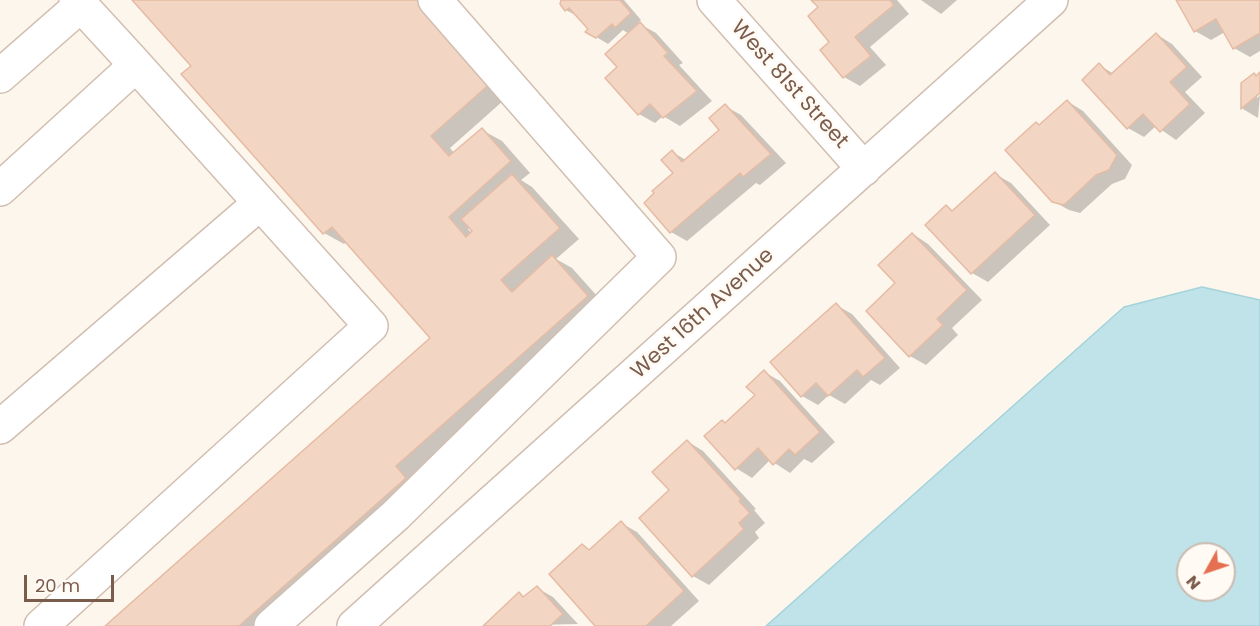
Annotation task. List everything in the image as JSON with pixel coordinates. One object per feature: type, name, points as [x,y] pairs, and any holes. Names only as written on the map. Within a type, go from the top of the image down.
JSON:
[{"type":"street","points":[[271,626],[396,515],[659,257],[435,0]]},
{"type":"street","name":"West 81st Street","points":[[714,0],[864,170]]},
{"type":"street","name":"West 16th Avenue","points":[[354,626],[1051,0]]},
{"type":"street","points":[[0,76],[79,3],[371,326],[41,626]]},
{"type":"street","points":[[0,189],[136,65]]},
{"type":"street","points":[[0,427],[260,203]]},
{"type":"water","points":[[1202,287],[1260,300],[1260,626],[766,626],[1124,307]]},
{"type":"building","points":[[132,0],[421,0],[493,81],[431,136],[449,156],[482,128],[511,161],[449,217],[466,237],[472,231],[461,219],[512,174],[560,228],[501,280],[512,292],[552,255],[588,296],[396,466],[406,478],[239,626],[105,626],[430,338],[332,227],[323,234],[181,74],[191,66]]},
{"type":"building","points":[[561,0],[620,0],[631,13],[615,28],[612,24],[596,38],[585,32],[588,29],[569,8],[565,11],[560,4]]},
{"type":"building","points":[[811,0],[890,0],[894,5],[855,37],[871,56],[843,78],[820,50],[829,42],[808,16],[818,7]]},
{"type":"building","points":[[1176,0],[1260,0],[1260,33],[1233,49],[1216,19],[1194,32]]},
{"type":"building","points":[[640,22],[668,53],[664,56],[697,91],[663,118],[650,104],[638,115],[605,78],[617,67],[605,54]]},
{"type":"building","points":[[1156,33],[1187,67],[1170,82],[1190,104],[1160,132],[1143,114],[1127,129],[1082,80],[1099,63],[1110,75]]},
{"type":"building","points":[[1260,72],[1260,93],[1241,109],[1241,83],[1254,73],[1256,76]]},
{"type":"building","points":[[1067,100],[1117,155],[1109,170],[1096,175],[1064,205],[1052,202],[1005,150],[1036,122],[1039,125]]},
{"type":"building","points":[[725,104],[771,154],[743,177],[740,173],[670,233],[644,203],[654,193],[652,191],[673,173],[661,160],[672,150],[682,162],[719,130],[709,118]]},
{"type":"building","points":[[995,172],[1035,215],[971,274],[925,225],[946,205],[952,211]]},
{"type":"building","points":[[912,233],[967,290],[937,319],[943,325],[909,357],[866,311],[895,283],[878,265]]},
{"type":"building","points":[[836,303],[885,358],[863,377],[857,370],[828,396],[816,383],[801,397],[770,362]]},
{"type":"building","points":[[764,370],[820,432],[795,455],[789,449],[773,465],[758,448],[735,470],[704,436],[722,420],[725,423],[755,395],[746,387]]},
{"type":"building","points":[[687,440],[741,499],[739,501],[750,513],[739,523],[744,529],[692,577],[639,518],[669,490],[652,472]]},
{"type":"building","points":[[621,521],[684,591],[646,626],[595,626],[549,574],[582,544],[589,550]]},
{"type":"building","points":[[537,586],[563,614],[550,626],[483,626],[519,592],[523,597]]}]
